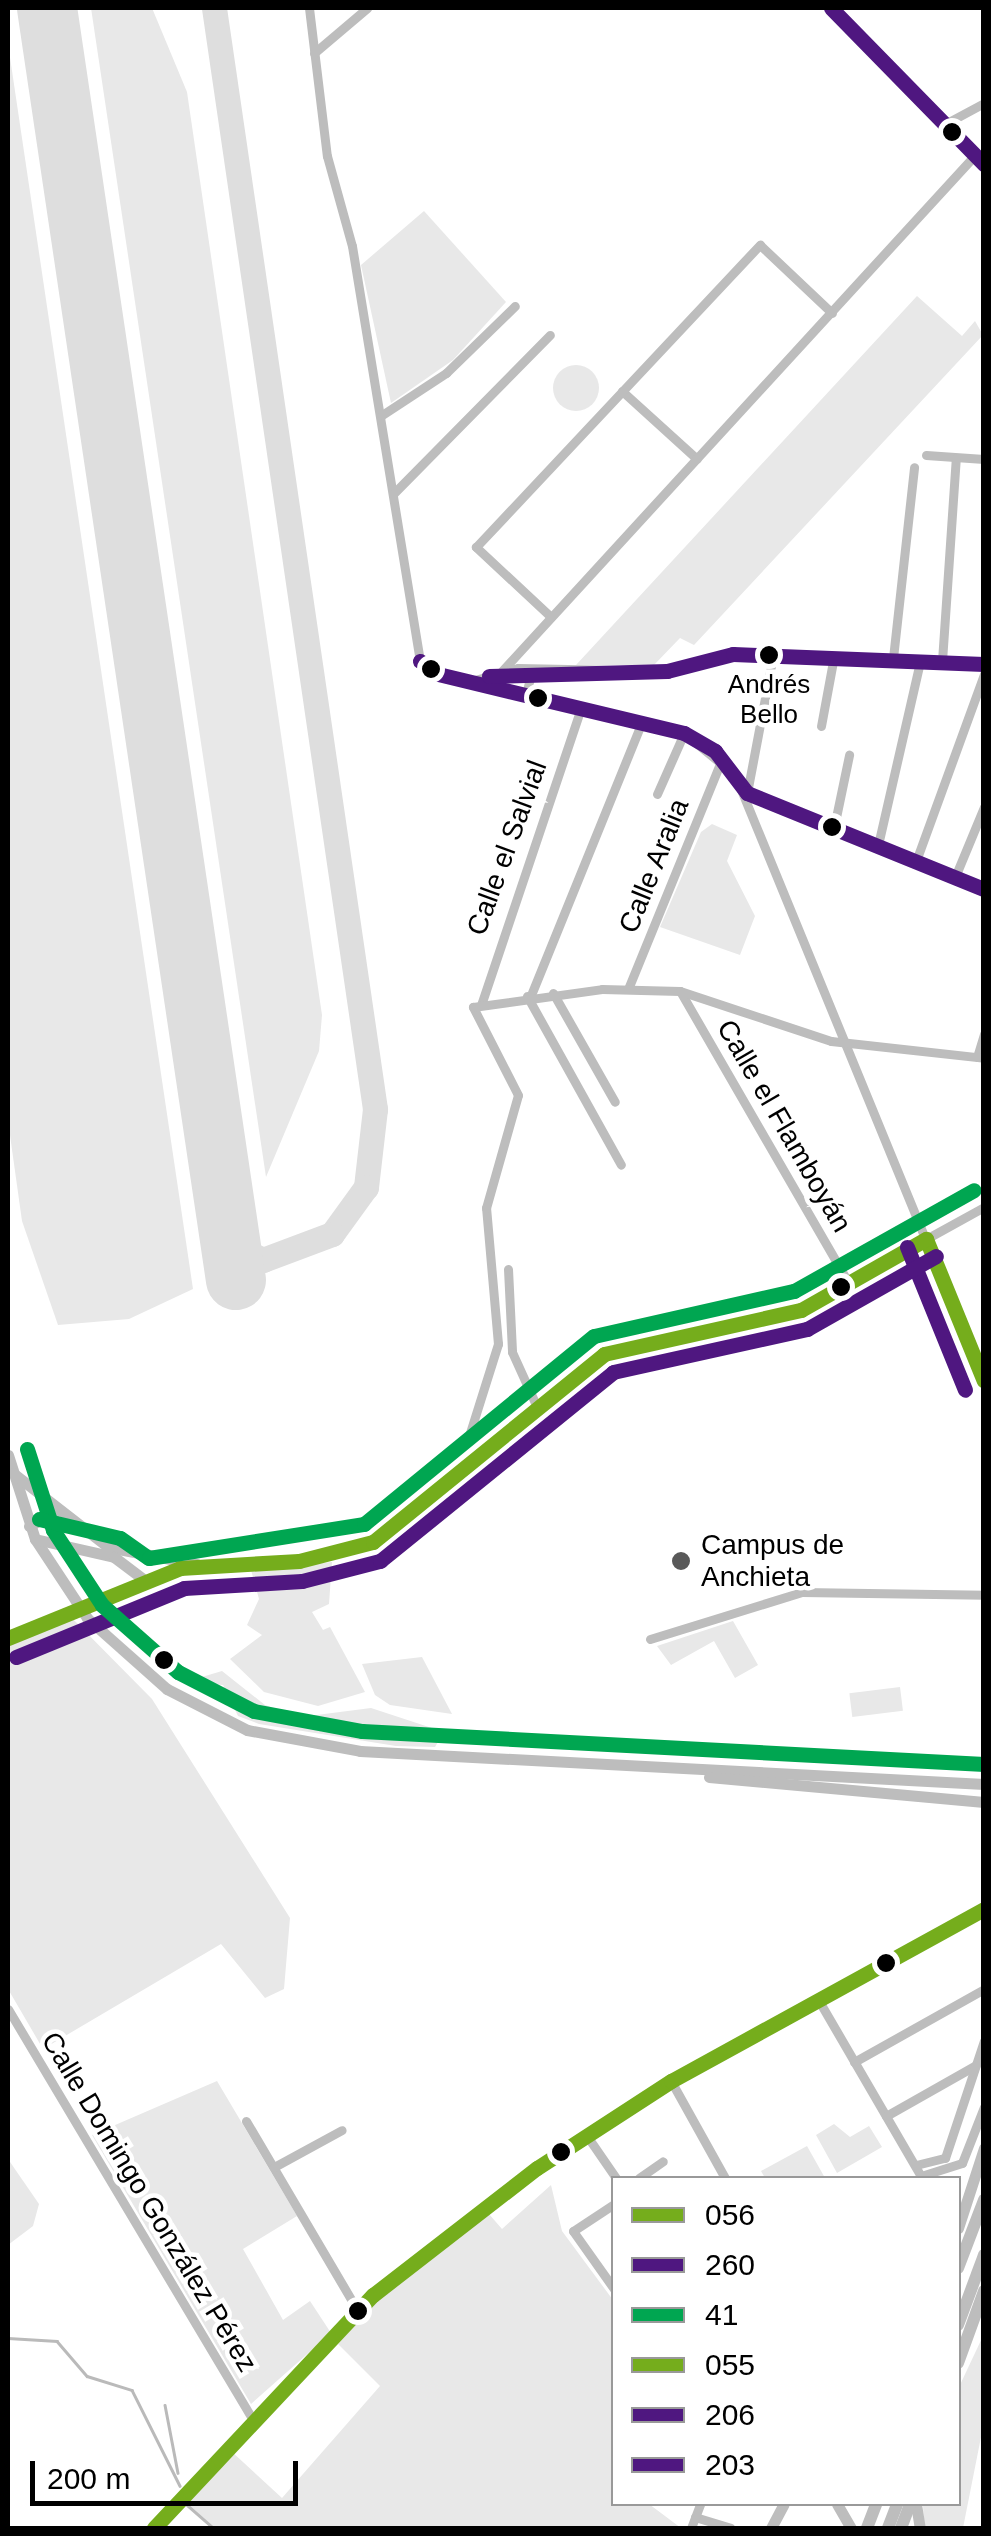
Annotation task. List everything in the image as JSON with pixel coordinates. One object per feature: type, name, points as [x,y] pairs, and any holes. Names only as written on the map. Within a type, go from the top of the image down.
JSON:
[{"type":"highway","points":[[961,2259],[984,2200]]},
{"type":"highway","points":[[961,2317],[984,2255]]},
{"type":"highway","points":[[961,2355],[984,2291]]},
{"type":"main road","points":[[8,1638],[151,1579],[200,1566],[298,1561],[373,1542],[536,1405],[622,1346],[773,1319],[849,1284],[926,1239]]},
{"type":"main road","points":[[8,1455],[35,1540],[87,1618],[184,1700],[272,1738],[686,1769],[984,1784]]},
{"type":"main road","points":[[10,1470],[108,1548],[146,1550],[200,1566]]},
{"type":"main road","points":[[29,1526],[57,1511]]},
{"type":"main road","points":[[35,1540],[124,1562],[151,1579]]},
{"type":"main road","points":[[61,1583],[65,1560],[79,1550]]},
{"type":"main road","points":[[146,1550],[151,1579]]},
{"type":"main road","points":[[121,1593],[124,1562]]},
{"type":"main road","points":[[686,1769],[801,1790],[984,1802]]},
{"type":"main road","points":[[154,2528],[358,2310],[587,2136],[671,2080],[984,1909]]},
{"type":"main road","points":[[965,2209],[984,2148]]},
{"type":"main road","points":[[961,2220],[984,2162]]},
{"type":"main road","points":[[771,2528],[783,2506]]},
{"type":"main road","points":[[838,2506],[851,2528]]},
{"type":"street","points":[[309,8],[314,53],[382,415],[420,661],[468,681],[684,733],[722,760],[747,792],[984,1382]]},
{"type":"street","points":[[314,53],[367,8]]},
{"type":"street","points":[[830,8],[984,166]]},
{"type":"street","points":[[945,124],[984,102]]},
{"type":"street","points":[[500,673],[974,156]]},
{"type":"street","points":[[551,617],[476,547],[760,245],[832,312]]},
{"type":"street","points":[[382,415],[446,373],[515,306]]},
{"type":"street","points":[[394,494],[550,335]]},
{"type":"street","points":[[622,391],[697,459]]},
{"type":"street","points":[[926,454],[984,459]]},
{"type":"street","points":[[942,661],[956,458]]},
{"type":"street","points":[[893,658],[914,467]]},
{"type":"street","points":[[468,681],[518,668],[633,674],[773,655],[984,664]]},
{"type":"street","points":[[747,792],[773,655]]},
{"type":"street","points":[[821,726],[834,656]]},
{"type":"street","points":[[510,691],[518,668],[515,657]]},
{"type":"street","points":[[878,846],[920,660]]},
{"type":"street","points":[[526,695],[532,670]]},
{"type":"street","points":[[916,861],[984,674]]},
{"type":"street","name":"Calle el Salvial","points":[[477,1006],[581,708]]},
{"type":"street","points":[[529,996],[642,722]]},
{"type":"street","points":[[657,794],[684,733]]},
{"type":"street","points":[[834,827],[850,756]]},
{"type":"street","name":"Calle Aralia","points":[[628,989],[722,760]]},
{"type":"street","points":[[747,792],[984,889]]},
{"type":"street","points":[[955,877],[984,806]]},
{"type":"street","points":[[468,1439],[498,1344],[486,1208],[518,1095],[477,1006],[553,994],[628,989],[680,991],[846,1041],[980,1058],[984,1034]]},
{"type":"street","name":"Calle el Flamboyán","points":[[680,991],[849,1284]]},
{"type":"street","points":[[553,994],[615,1102]]},
{"type":"street","points":[[529,996],[620,1165]]},
{"type":"street","points":[[926,1239],[984,1206]]},
{"type":"street","points":[[508,1270],[512,1352],[536,1405]]},
{"type":"street","points":[[650,1638],[802,1592],[984,1595]]},
{"type":"street","points":[[854,2062],[984,1989]]},
{"type":"street","points":[[819,2001],[921,2176]]},
{"type":"street","name":"Calle Domingo González Pérez","points":[[8,2009],[252,2419]]},
{"type":"street","points":[[914,2163],[936,2168],[948,2149],[984,2041]]},
{"type":"street","points":[[886,2116],[976,2065]]},
{"type":"street","points":[[671,2080],[723,2176]]},
{"type":"street","points":[[927,2176],[954,2170],[968,2155],[984,2106]]},
{"type":"street","points":[[246,2121],[358,2310]]},
{"type":"street","points":[[274,2167],[342,2130]]},
{"type":"street","points":[[587,2136],[615,2176]]},
{"type":"street","points":[[948,2149],[968,2155]]},
{"type":"street","points":[[642,2176],[663,2161]]},
{"type":"street","points":[[611,2206],[572,2231],[611,2285]]},
{"type":"street","points":[[691,2528],[699,2506]]},
{"type":"street","points":[[695,2517],[730,2528]]},
{"type":"shaded area","points":[[91,8],[152,8],[187,92],[322,1015],[319,1051],[266,1177]]},
{"type":"shaded area","points":[[8,44],[193,1289],[129,1319],[58,1325],[22,1221],[8,1121]]},
{"type":"shaded area","points":[[424,211],[506,302],[453,360],[391,403],[361,265]]},
{"type":"shaded area","points":[[917,296],[962,336],[975,321],[983,335],[694,645],[680,638],[654,665],[576,665]]},
{"type":"shaded area","points":[[576,365],[592,372],[599,388],[592,404],[576,411],[560,404],[553,388],[560,372]]},
{"type":"shaded area","points":[[712,824],[737,835],[727,861],[755,916],[740,955],[660,927],[701,832]]},
{"type":"shaded area","points":[[332,1562],[329,1604],[312,1612],[323,1630],[330,1627],[365,1692],[318,1706],[264,1692],[230,1659],[262,1635],[247,1625],[259,1599],[251,1570]]},
{"type":"shaded area","points":[[69,1615],[152,1699],[290,1918],[284,1989],[265,1998],[221,1944],[43,2049],[8,1989],[8,1646]]},
{"type":"shaded area","points":[[733,1621],[758,1665],[735,1678],[714,1641],[671,1665],[657,1646]]},
{"type":"shaded area","points":[[422,1657],[452,1714],[390,1705],[375,1695],[362,1664]]},
{"type":"shaded area","points":[[222,1671],[265,1705],[301,1717],[371,1708],[444,1732],[435,1747],[396,1746],[259,1724],[238,1716],[223,1685],[185,1682]]},
{"type":"shaded area","points":[[900,1687],[903,1711],[852,1717],[849,1693]]},
{"type":"shaded area","points":[[217,2081],[297,2216],[243,2249],[283,2320],[310,2301],[331,2333],[251,2404],[92,2135]]},
{"type":"shaded area","points":[[834,2124],[850,2137],[869,2126],[882,2147],[837,2173],[816,2135]]},
{"type":"shaded area","points":[[807,2146],[824,2176],[764,2176],[761,2171]]},
{"type":"shaded area","points":[[8,2159],[39,2204],[33,2226],[8,2245]]},
{"type":"shaded area","points":[[551,2185],[562,2231],[611,2297],[611,2506],[652,2506],[681,2528],[211,2528],[186,2504],[231,2451],[282,2498],[380,2386],[338,2344],[383,2294],[489,2214],[502,2229]]},
{"type":"shaded area","points":[[983,2336],[983,2427],[963,2528],[924,2528],[923,2506],[961,2506],[961,2383]]},
{"type":"waterway","points":[[8,2338],[57,2341],[87,2376],[132,2390],[180,2486]]},
{"type":"waterway","points":[[165,2405],[178,2473]]},
{"type":"waterway","points":[[186,2504],[214,2528]]},
{"type":"taxiway","points":[[214,8],[375,1109],[366,1187],[332,1234],[263,1260],[236,1247],[227,1224]]},
{"type":"runway","points":[[47,8],[236,1280]]},
{"type":"transit line","name":"203","points":[[831,8],[984,164]]},
{"type":"transit line","name":"206","points":[[489,676],[667,671],[733,654],[984,664]]},
{"type":"transit line","name":"206","points":[[420,661],[438,674],[684,733],[715,751],[747,793],[984,889]]},
{"type":"transit line","name":"41","points":[[39,1519],[120,1538],[149,1558],[364,1524],[594,1336],[794,1291],[974,1190]]},
{"type":"transit line","name":"056","points":[[926,1239],[984,1381]]},
{"type":"transit line","name":"056","points":[[8,1638],[180,1568],[299,1561],[373,1542],[604,1354],[801,1310],[926,1239]]},
{"type":"transit line","name":"260","points":[[907,1247],[965,1390]]},
{"type":"transit line","name":"260","points":[[16,1657],[184,1588],[302,1581],[380,1561],[613,1372],[807,1329],[936,1256]]},
{"type":"transit line","name":"41","points":[[27,1449],[53,1530],[102,1605],[178,1672],[254,1711],[362,1731],[984,1764]]},
{"type":"transit line","name":"055","points":[[154,2528],[373,2295],[537,2168],[671,2081],[984,1909]]},
{"type":"place","name":"Andrés Bello","points":[[769,655]]},
{"type":"place","name":"Campus de Anchieta","points":[[681,1561]]}]
